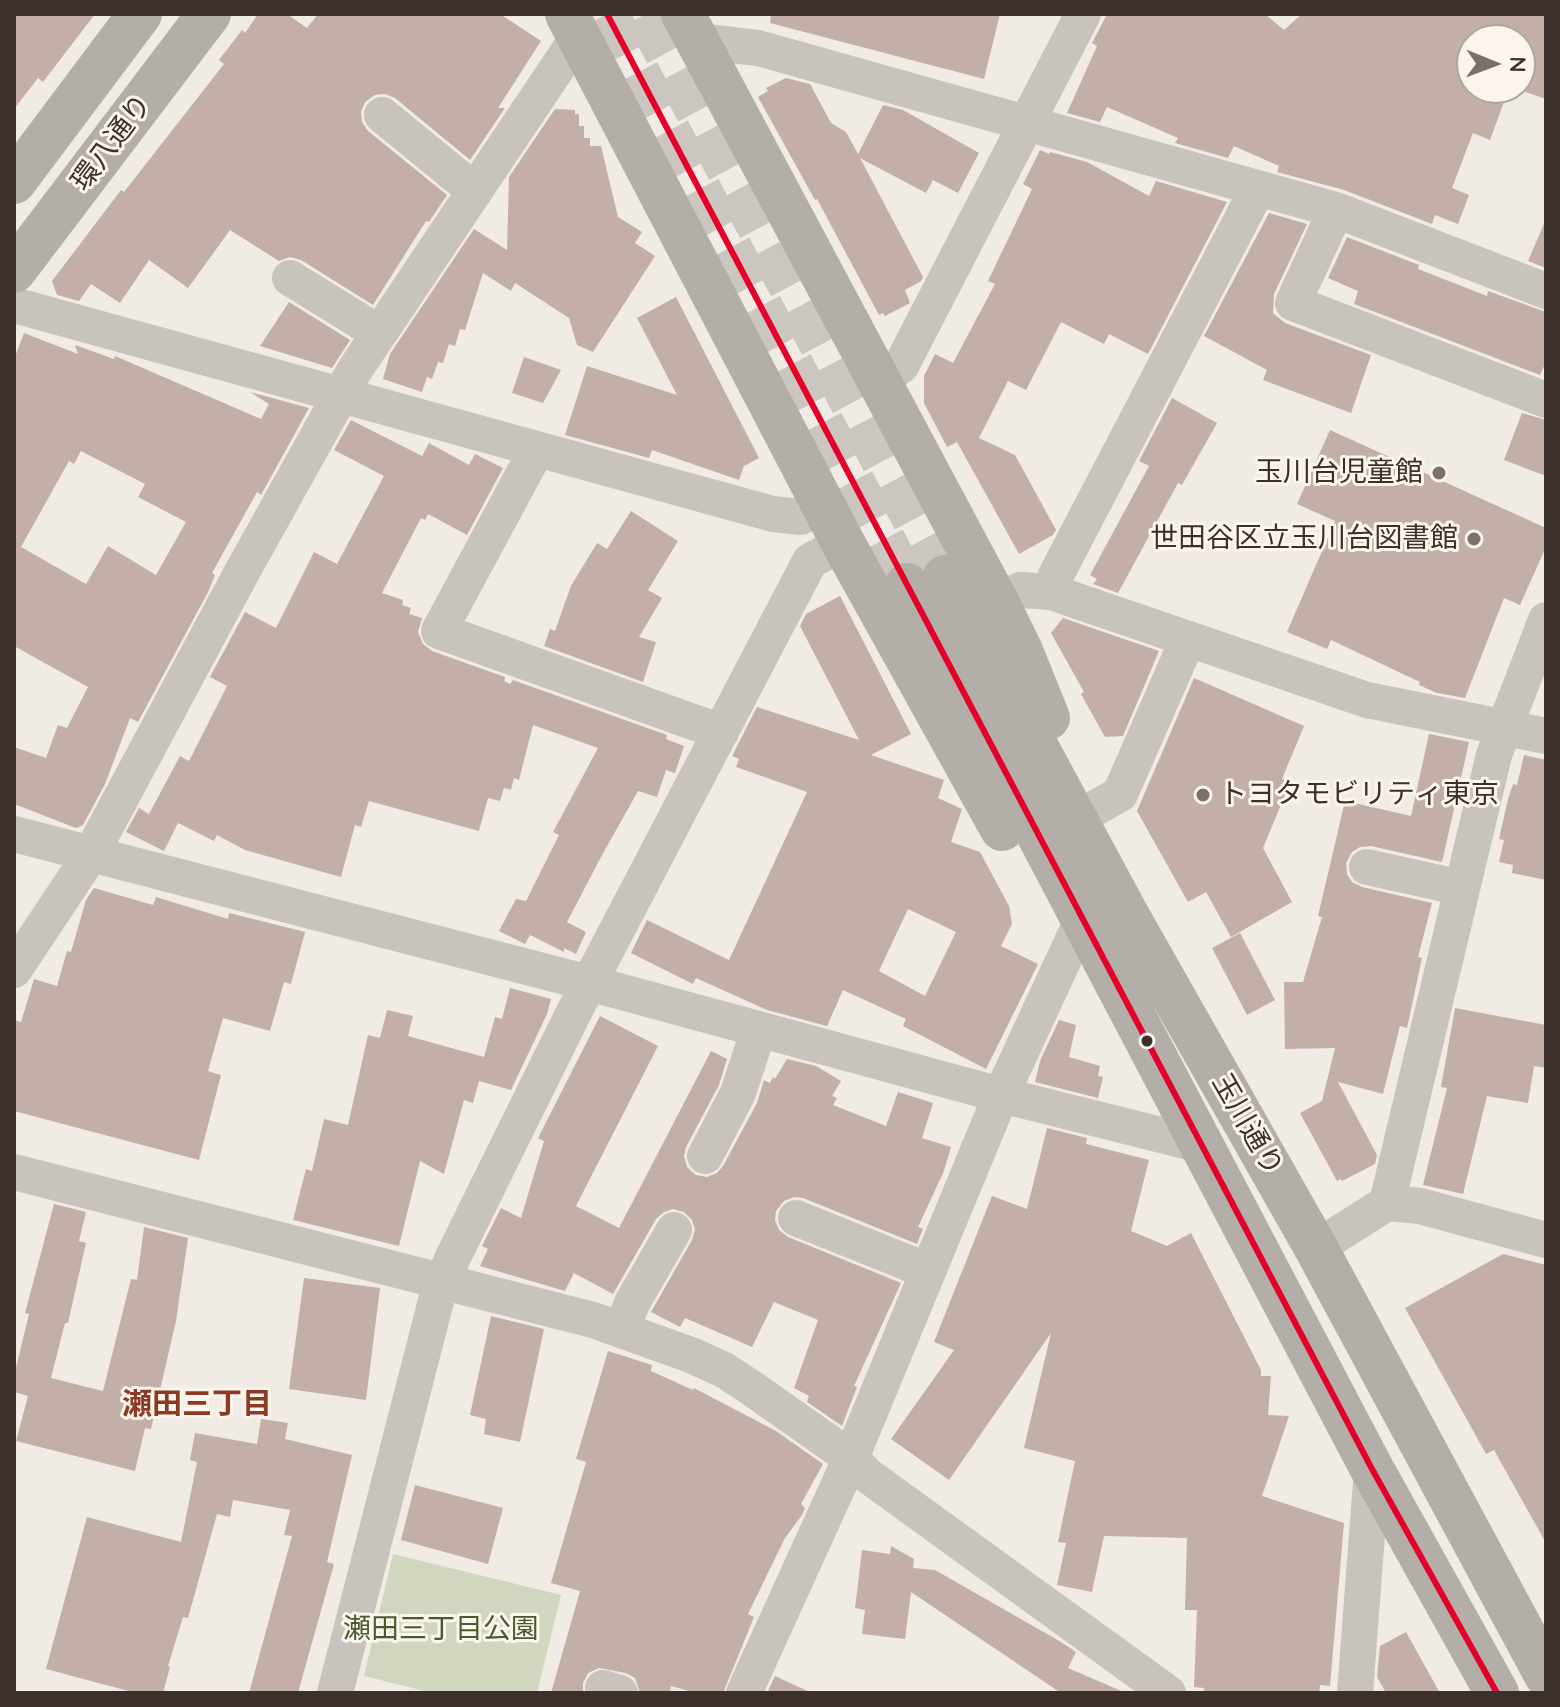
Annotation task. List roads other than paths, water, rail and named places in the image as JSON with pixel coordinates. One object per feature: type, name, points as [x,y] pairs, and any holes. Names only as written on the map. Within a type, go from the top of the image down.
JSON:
[{"type":"highway","name":"環八通り","points":[[14,182],[140,14]]},
{"type":"highway","name":"環八通り","points":[[14,271],[209,14]]},
{"type":"highway","points":[[572,25],[843,543],[1028,875],[1083,918]]},
{"type":"highway","points":[[690,27],[996,600],[1021,651],[1126,913]]},
{"type":"highway","name":"玉川通り","points":[[1497,1693],[1372,1469],[1083,918],[926,581],[1126,913],[1316,1248],[1546,1675]]},
{"type":"street","points":[[877,380],[901,366],[1083,14]]},
{"type":"street","points":[[14,970],[91,854],[339,396],[475,191],[572,25]]},
{"type":"street","points":[[690,27],[1336,210],[1546,291]]},
{"type":"street","points":[[382,115],[475,191]]},
{"type":"street","points":[[1051,592],[1056,575],[1258,188]]},
{"type":"street","points":[[1336,210],[1293,303],[1546,400]]},
{"type":"street","points":[[290,278],[379,333]]},
{"type":"street","points":[[14,305],[773,514],[801,517],[823,505]]},
{"type":"street","points":[[537,449],[439,631],[721,732]]},
{"type":"street","points":[[335,1693],[442,1283],[589,983],[810,561],[843,543]]},
{"type":"street","points":[[996,600],[1020,590],[1051,592],[1367,700],[1546,736]]},
{"type":"street","points":[[1387,1203],[1494,755],[1546,620]]},
{"type":"street","points":[[1087,813],[1120,794],[1188,639]]},
{"type":"street","points":[[14,834],[1201,1145]]},
{"type":"street","points":[[1367,867],[1462,888]]},
{"type":"street","points":[[744,1693],[851,1458],[1001,1095],[1083,918]]},
{"type":"street","points":[[705,1156],[738,1093],[759,1029]]},
{"type":"street","points":[[14,1172],[622,1329],[678,1349],[724,1370],[851,1458],[867,1475],[1168,1693]]},
{"type":"street","points":[[1316,1248],[1387,1203],[1420,1206],[1546,1240]]},
{"type":"street","points":[[796,1218],[928,1271]]},
{"type":"street","points":[[622,1329],[632,1303],[674,1230]]},
{"type":"street","points":[[1355,1693],[1372,1469]]},
{"type":"tunnel","points":[[607,14],[907,585]]},
{"type":"tunnel","points":[[646,14],[945,577]]},
{"type":"place","name":"玉川台児童館","points":[[1439,473]]},
{"type":"place","name":"世田谷区立玉川台図書館","points":[[1474,539]]},
{"type":"place","name":"トヨタモビリティ東京","points":[[1203,795]]},
{"type":"district","name":"瀬田三丁目","points":[[197,1405]]},
{"type":"park label","name":"瀬田三丁目公園","points":[[441,1630]]}]
